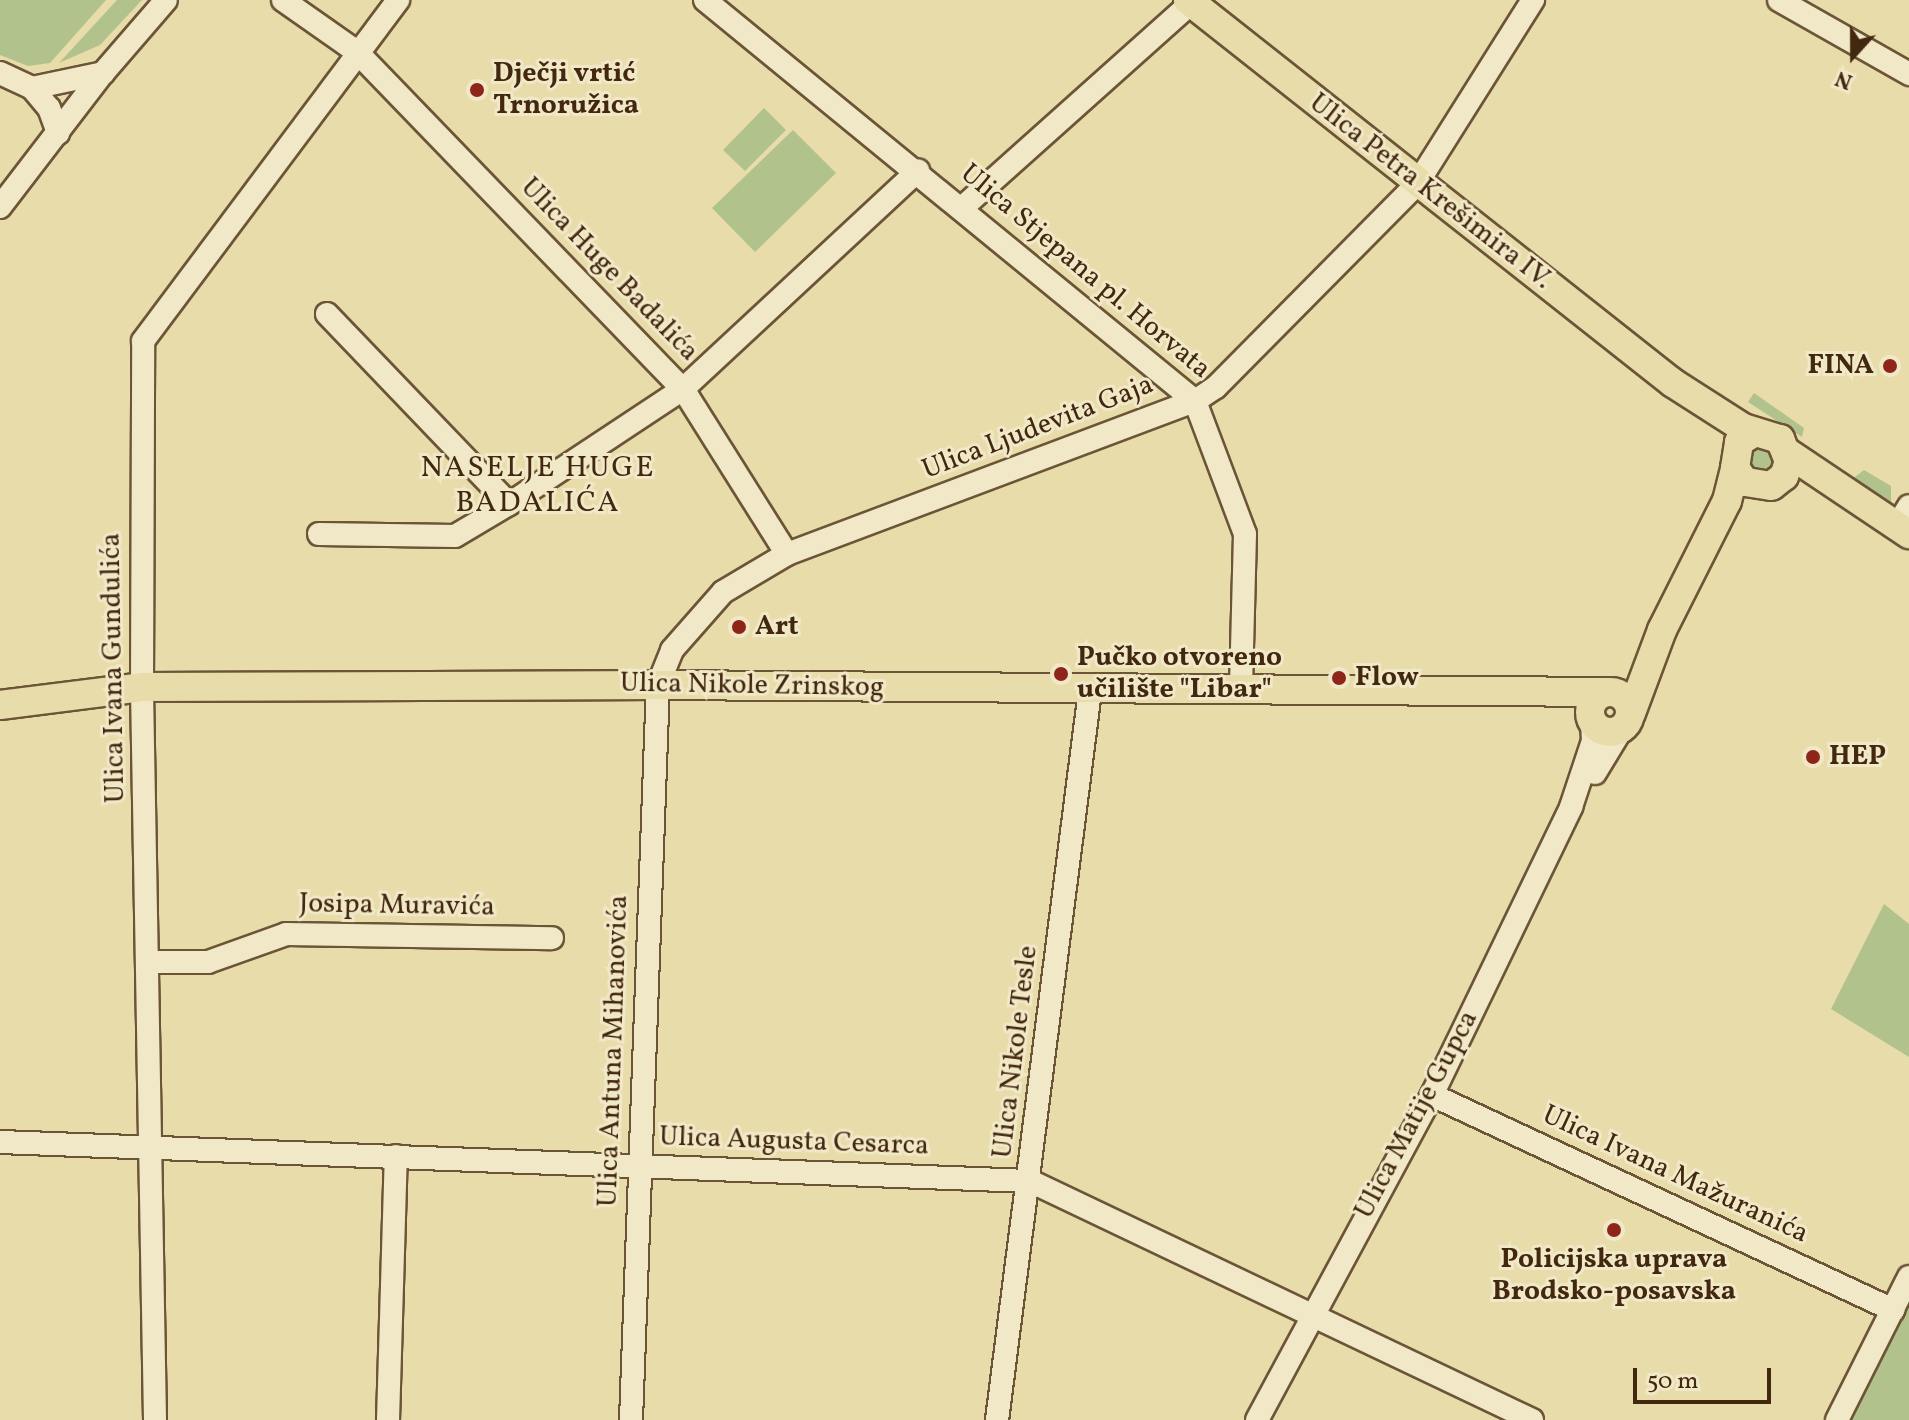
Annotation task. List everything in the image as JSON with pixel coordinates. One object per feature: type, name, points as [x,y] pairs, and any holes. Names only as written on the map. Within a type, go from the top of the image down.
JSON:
[{"type":"main road","name":"Ulica Petra Krešimira IV.","points":[[1190,1],[1417,184],[1673,383],[1755,432]]},
{"type":"main road","name":"Ulica Petra Krešimira IV.","points":[[1673,383],[1734,464]]},
{"type":"main road","points":[[1755,432],[1772,434],[1788,453],[1902,522],[1835,497],[1745,482],[1734,464],[1739,442],[1755,432]]},
{"type":"main road","points":[[1770,484],[1787,469],[1788,453]]},
{"type":"main road","name":"Ulica Matije Gupca","points":[[1607,692],[1632,672],[1662,630],[1704,555],[1734,464]]},
{"type":"main road","name":"Ulica Matije Gupca","points":[[1704,555],[1770,484]]},
{"type":"main road","name":"Ulica Matije Gupca","points":[[1626,721],[1662,630]]},
{"type":"main road","name":"Ulica Nikole Zrinskog","points":[[0,705],[142,687],[658,685],[1090,691],[1607,692]]},
{"type":"main road","points":[[1607,692],[1627,700],[1626,721],[1602,731],[1592,720],[1594,700],[1607,692]]},
{"type":"main road","name":"Ulica Nikole Zrinskog","points":[[1505,693],[1572,705],[1592,720]]},
{"type":"street","points":[[0,207],[103,73],[166,0]]},
{"type":"street","name":"Ulica Huge Badalića","points":[[283,0],[357,52],[683,389],[787,554]]},
{"type":"street","name":"Ulica Ivana Gundulića","points":[[155,1420],[142,687],[143,341],[398,0]]},
{"type":"street","name":"Ulica Stjepana pl. Horvata","points":[[705,0],[963,207],[1195,401],[1245,534],[1241,692]]},
{"type":"street","name":"Ulica Ljudevita Gaja","points":[[658,685],[672,650],[707,606],[742,579],[787,554],[1195,401],[1216,387],[1417,184],[1533,0]]},
{"type":"street","points":[[1779,0],[1909,74]]},
{"type":"street","points":[[963,207],[1190,1]]},
{"type":"street","points":[[0,73],[32,88],[49,108],[58,133]]},
{"type":"street","points":[[32,88],[103,73]]},
{"type":"street","points":[[319,534],[455,536],[509,504],[683,389],[918,171]]},
{"type":"street","points":[[327,314],[509,504]]},
{"type":"street","name":"Ulica Antuna Mihanovića","points":[[631,1420],[658,685]]},
{"type":"street","name":"Ulica Nikole Tesle","points":[[997,1420],[1030,1181],[1090,691]]},
{"type":"street","name":"Ulica Matije Gupca","points":[[1571,807],[1593,741],[1592,720]]},
{"type":"street","name":"Ulica Matije Gupca","points":[[1257,1420],[1312,1312],[1432,1095],[1571,807],[1626,721]]},
{"type":"street","name":"Josipa Muravića","points":[[149,962],[208,962],[286,934],[552,938]]},
{"type":"street","name":"Ulica Ivana Mažuranića","points":[[1432,1095],[1893,1310]]},
{"type":"street","name":"Ulica Augusta Cesarca","points":[[0,1142],[1030,1181],[1312,1312],[1532,1420]]},
{"type":"street","points":[[388,1420],[396,1156]]},
{"type":"street","points":[[1837,1420],[1909,1277]]},
{"type":"green space","points":[[0,0],[106,0],[50,63],[28,66],[0,55]]},
{"type":"green space","points":[[117,0],[142,0],[100,45],[59,63]]},
{"type":"green space","points":[[764,108],[786,130],[745,171],[723,150]]},
{"type":"green space","points":[[793,130],[836,173],[755,252],[712,208]]},
{"type":"green space","points":[[1754,393],[1804,428],[1802,437],[1748,402]]},
{"type":"green space","points":[[1755,445],[1773,451],[1775,466],[1768,473],[1753,473],[1745,456]]},
{"type":"green space","points":[[1864,470],[1891,486],[1891,507],[1851,480]]},
{"type":"green space","points":[[1884,904],[1909,924],[1909,1057],[1831,1009]]},
{"type":"green space","points":[[1909,1299],[1909,1420],[1847,1420]]},
{"type":"place","name":"Dječji vrtić Trnoružica","points":[[477,90]]},
{"type":"place","name":"FINA","points":[[1890,366]]},
{"type":"place","name":"Art","points":[[739,627]]},
{"type":"place","name":"Pučko otvoreno učilište \"Libar\"","points":[[1061,674]]},
{"type":"place","name":"Flow","points":[[1339,678]]},
{"type":"place","name":"HEP","points":[[1813,757]]},
{"type":"place","name":"Policijska uprava Brodsko-posavska","points":[[1614,1230]]},
{"type":"district","name":"NASELJE HUGE BADALIĆA","points":[[538,485]]}]
